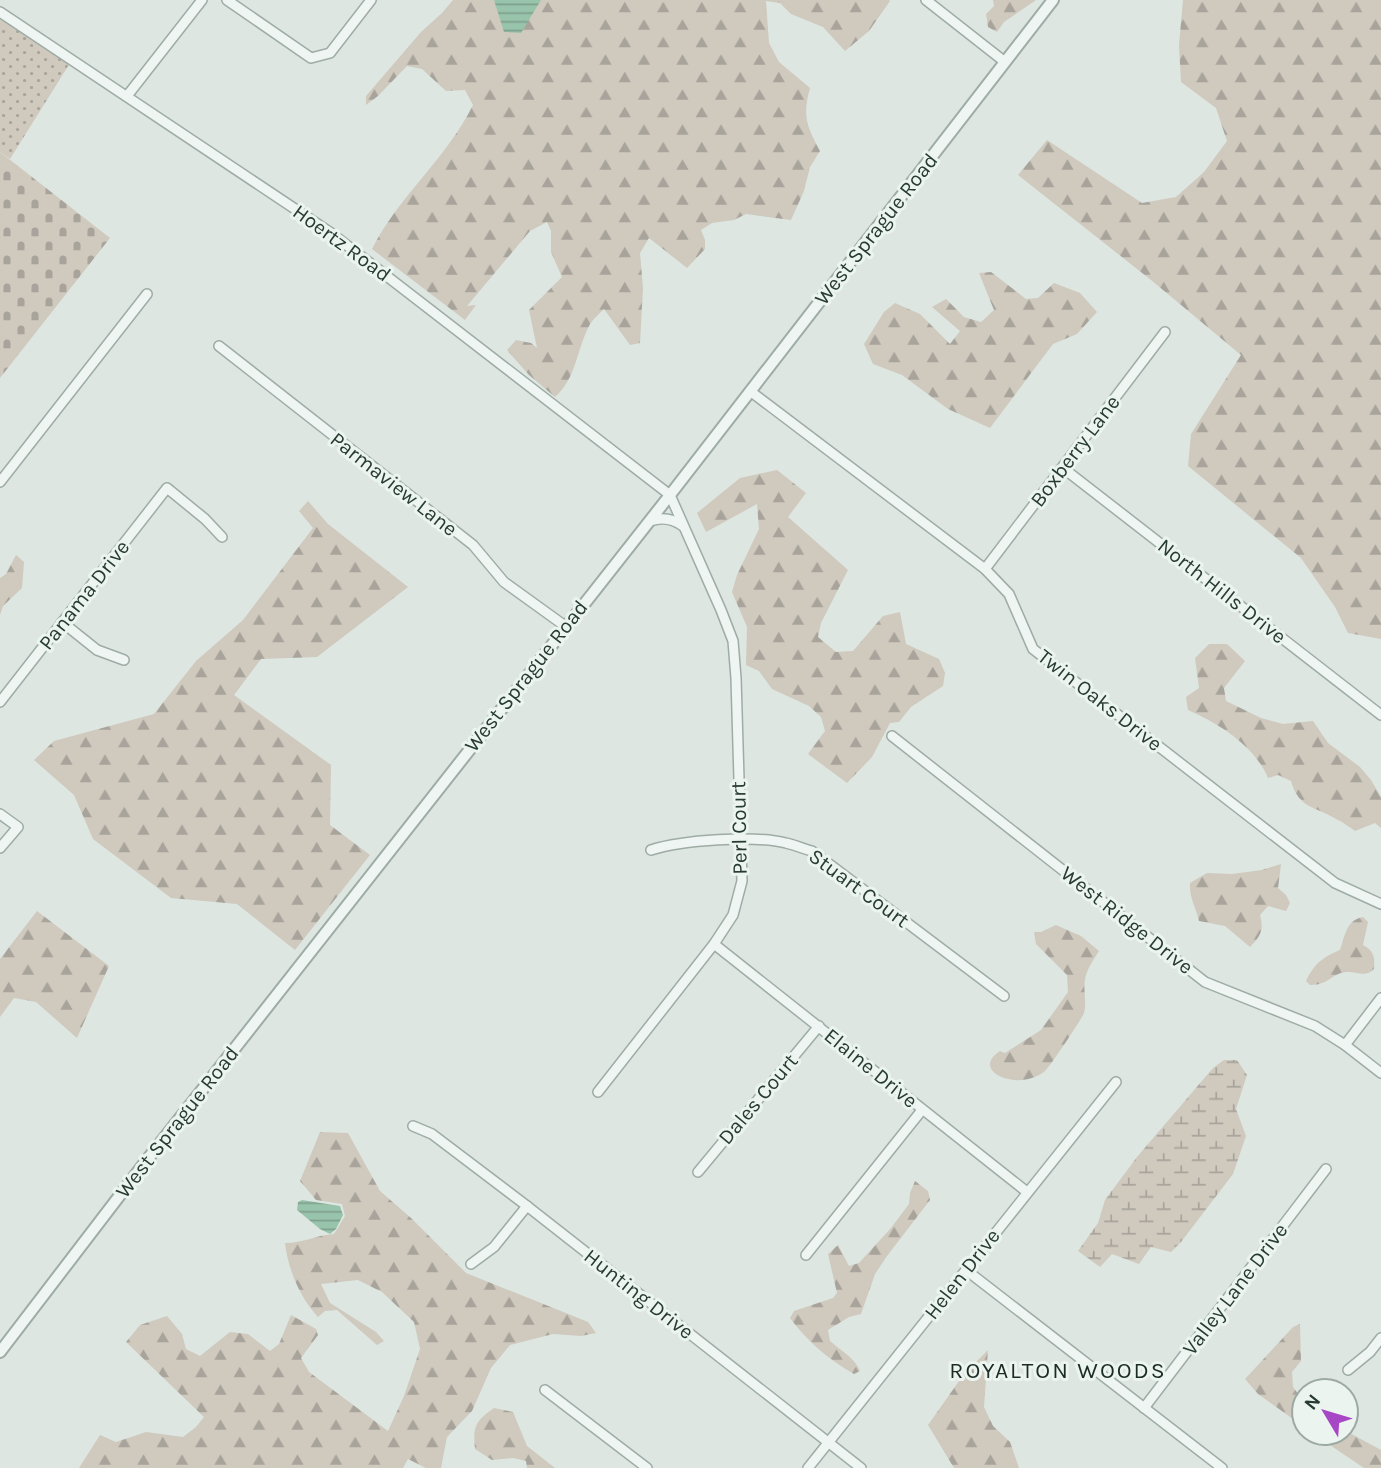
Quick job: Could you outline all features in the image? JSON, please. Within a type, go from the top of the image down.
[{"type":"street","points":[[127,96],[202,0]]},
{"type":"street","points":[[227,0],[312,58],[330,53],[371,0]]},
{"type":"street","points":[[926,0],[1005,62]]},
{"type":"street","name":"West Sprague Road","points":[[0,1352],[145,1161],[670,495],[1053,0]]},
{"type":"street","name":"Hoertz Road","points":[[0,12],[331,233],[670,495]]},
{"type":"street","points":[[0,482],[147,294]]},
{"type":"street","name":"Boxberry Lane","points":[[985,569],[1165,332]]},
{"type":"street","name":"Parmaview Lane","points":[[219,346],[473,545],[505,582],[565,626]]},
{"type":"street","name":"Twin Oaks Drive","points":[[750,391],[985,569],[1009,594],[1033,649],[1335,883],[1381,904]]},
{"type":"street","name":"North Hills Drive","points":[[1063,468],[1381,715]]},
{"type":"street","name":"Panama Drive","points":[[0,702],[167,488],[205,519],[222,537]]},
{"type":"street","name":"Perl Court","points":[[598,1092],[714,944],[733,915],[742,881],[733,640],[670,495]]},
{"type":"street","points":[[648,522],[659,518],[668,519],[684,527]]},
{"type":"street","points":[[62,622],[97,650],[124,660]]},
{"type":"street","name":"West Ridge Drive","points":[[892,736],[1206,982],[1315,1026],[1381,1073]]},
{"type":"street","points":[[0,814],[18,827],[0,848]]},
{"type":"street","name":"Stuart Court","points":[[651,850],[667,845],[740,840],[785,842],[812,851],[1004,996]]},
{"type":"street","name":"Elaine Drive","points":[[714,944],[1027,1192]]},
{"type":"street","points":[[1345,1045],[1381,999]]},
{"type":"street","name":"Dales Court","points":[[698,1172],[819,1026]]},
{"type":"street","name":"Helen Drive","points":[[808,1468],[1116,1082]]},
{"type":"street","points":[[806,1255],[922,1110]]},
{"type":"street","name":"Hunting Drive","points":[[413,1126],[432,1134],[527,1206],[861,1468]]},
{"type":"street","name":"Valley Lane Drive","points":[[1144,1408],[1326,1169]]},
{"type":"street","points":[[471,1264],[494,1247],[527,1206]]},
{"type":"street","points":[[966,1270],[1222,1468]]},
{"type":"street","points":[[1348,1370],[1370,1352],[1381,1338]]},
{"type":"street","points":[[545,1390],[648,1468]]},
{"type":"green space","points":[[453,0],[890,1],[869,31],[845,51],[823,27],[791,14],[780,3],[766,1],[769,43],[779,62],[810,88],[806,107],[807,121],[820,151],[810,167],[804,191],[791,220],[746,214],[734,220],[712,223],[701,230],[705,249],[687,268],[649,238],[640,253],[643,288],[640,343],[630,345],[604,309],[589,326],[572,373],[555,397],[529,375],[507,350],[516,340],[531,343],[537,348],[529,310],[562,277],[551,252],[551,231],[547,222],[530,231],[467,306],[476,305],[465,320],[372,249],[395,212],[450,143],[473,105],[465,90],[446,91],[422,69],[407,66],[366,105],[366,96],[421,32]]},
{"type":"green space","points":[[993,0],[1036,0],[1004,22],[997,32],[988,27],[986,14],[994,6]]},
{"type":"green space","points":[[1183,0],[1381,0],[1381,639],[1348,633],[1335,607],[1301,558],[1188,466],[1191,434],[1241,355],[1018,175],[1047,140],[1142,203],[1176,197],[1204,172],[1227,141],[1216,108],[1181,82],[1179,45]]},
{"type":"green space","points":[[0,17],[70,63],[10,159],[0,152]]},
{"type":"green space","points":[[0,152],[110,238],[0,378]]},
{"type":"green space","points":[[991,272],[1026,299],[1038,298],[1054,283],[1080,293],[1097,312],[1077,334],[1053,344],[990,428],[948,409],[902,375],[873,364],[864,344],[884,312],[895,303],[920,314],[950,344],[960,331],[932,307],[946,299],[964,317],[981,322],[994,310],[979,273]]},
{"type":"green space","points":[[777,470],[806,493],[788,517],[848,570],[821,623],[818,637],[836,652],[853,651],[883,616],[900,612],[906,644],[939,659],[945,673],[943,686],[911,707],[899,722],[890,723],[872,757],[847,783],[808,754],[825,731],[821,717],[809,706],[772,689],[759,671],[746,665],[747,627],[732,592],[737,575],[759,529],[757,504],[706,532],[697,513],[740,478]]},
{"type":"green space","points":[[308,501],[328,524],[408,587],[317,657],[261,659],[234,695],[331,765],[330,825],[370,855],[295,950],[237,904],[171,898],[93,839],[74,795],[34,760],[54,741],[154,714],[196,661],[243,620],[313,528],[299,511]]},
{"type":"green space","points":[[16,555],[24,562],[22,588],[3,606],[0,615],[0,578],[6,574]]},
{"type":"green space","points":[[1209,644],[1227,644],[1245,661],[1224,688],[1226,701],[1261,718],[1283,724],[1313,721],[1328,743],[1360,767],[1371,780],[1381,797],[1381,828],[1375,823],[1355,831],[1309,806],[1298,797],[1291,781],[1278,775],[1268,778],[1262,766],[1245,746],[1211,722],[1188,710],[1186,697],[1199,688],[1195,658]]},
{"type":"green space","points":[[1281,864],[1278,888],[1290,903],[1286,911],[1268,906],[1260,915],[1261,932],[1250,947],[1225,926],[1199,921],[1190,883],[1207,873],[1232,874]]},
{"type":"green space","points":[[37,911],[109,966],[77,1038],[36,1002],[14,998],[0,1017],[0,959]]},
{"type":"green space","points":[[1363,917],[1368,922],[1363,945],[1373,955],[1374,969],[1364,974],[1337,974],[1322,983],[1310,985],[1306,981],[1312,970],[1324,958],[1340,950],[1350,925]]},
{"type":"green space","points":[[1056,925],[1081,936],[1099,951],[1086,976],[1084,1013],[1045,1071],[1022,1080],[1001,1077],[993,1072],[990,1066],[992,1059],[1000,1051],[1005,1053],[1041,1030],[1068,992],[1067,975],[1036,944],[1034,932],[1041,932]]},
{"type":"green space","points":[[1224,1060],[1237,1060],[1247,1075],[1236,1109],[1246,1136],[1233,1174],[1171,1252],[1151,1247],[1139,1264],[1112,1254],[1100,1267],[1078,1251],[1098,1223],[1105,1200],[1137,1157],[1213,1068]]},
{"type":"green space","points":[[320,1132],[348,1133],[380,1191],[466,1273],[588,1322],[596,1333],[581,1336],[553,1334],[510,1345],[491,1368],[472,1411],[447,1437],[441,1468],[426,1468],[408,1459],[403,1468],[79,1468],[100,1435],[116,1442],[146,1432],[183,1437],[204,1417],[126,1342],[140,1325],[167,1316],[182,1334],[186,1349],[200,1356],[230,1332],[248,1334],[270,1351],[279,1344],[291,1315],[316,1329],[318,1335],[301,1358],[309,1372],[388,1431],[404,1396],[420,1349],[414,1322],[382,1292],[358,1280],[321,1284],[330,1303],[376,1332],[384,1341],[377,1345],[337,1310],[325,1311],[318,1317],[300,1292],[287,1253],[285,1243],[334,1234],[345,1216],[342,1204],[316,1200],[300,1181]]},
{"type":"green space","points":[[915,1181],[928,1191],[930,1200],[875,1274],[861,1314],[849,1317],[828,1330],[830,1341],[851,1358],[860,1371],[854,1374],[819,1349],[790,1318],[794,1311],[833,1298],[837,1293],[828,1254],[838,1245],[849,1266],[859,1263],[909,1204]]},
{"type":"green space","points":[[1300,1324],[1301,1361],[1290,1377],[1290,1417],[1258,1394],[1245,1379],[1293,1327]]},
{"type":"green space","points":[[988,1350],[984,1407],[993,1426],[1010,1442],[1019,1468],[954,1468],[928,1425],[964,1374]]},
{"type":"green space","points":[[494,1408],[513,1412],[527,1446],[555,1468],[527,1468],[526,1461],[513,1458],[492,1460],[475,1449],[474,1435],[477,1425]]},
{"type":"green space","points":[[1360,1439],[1381,1450],[1381,1468],[1364,1468],[1333,1447],[1360,1447]]},
{"type":"shaded area","points":[[494,0],[541,0],[521,33],[504,32]]},
{"type":"shaded area","points":[[302,1200],[340,1206],[343,1215],[336,1229],[330,1234],[297,1210],[298,1202]]},
{"type":"district","name":"ROYALTON WOODS","points":[[1058,1370]]}]
